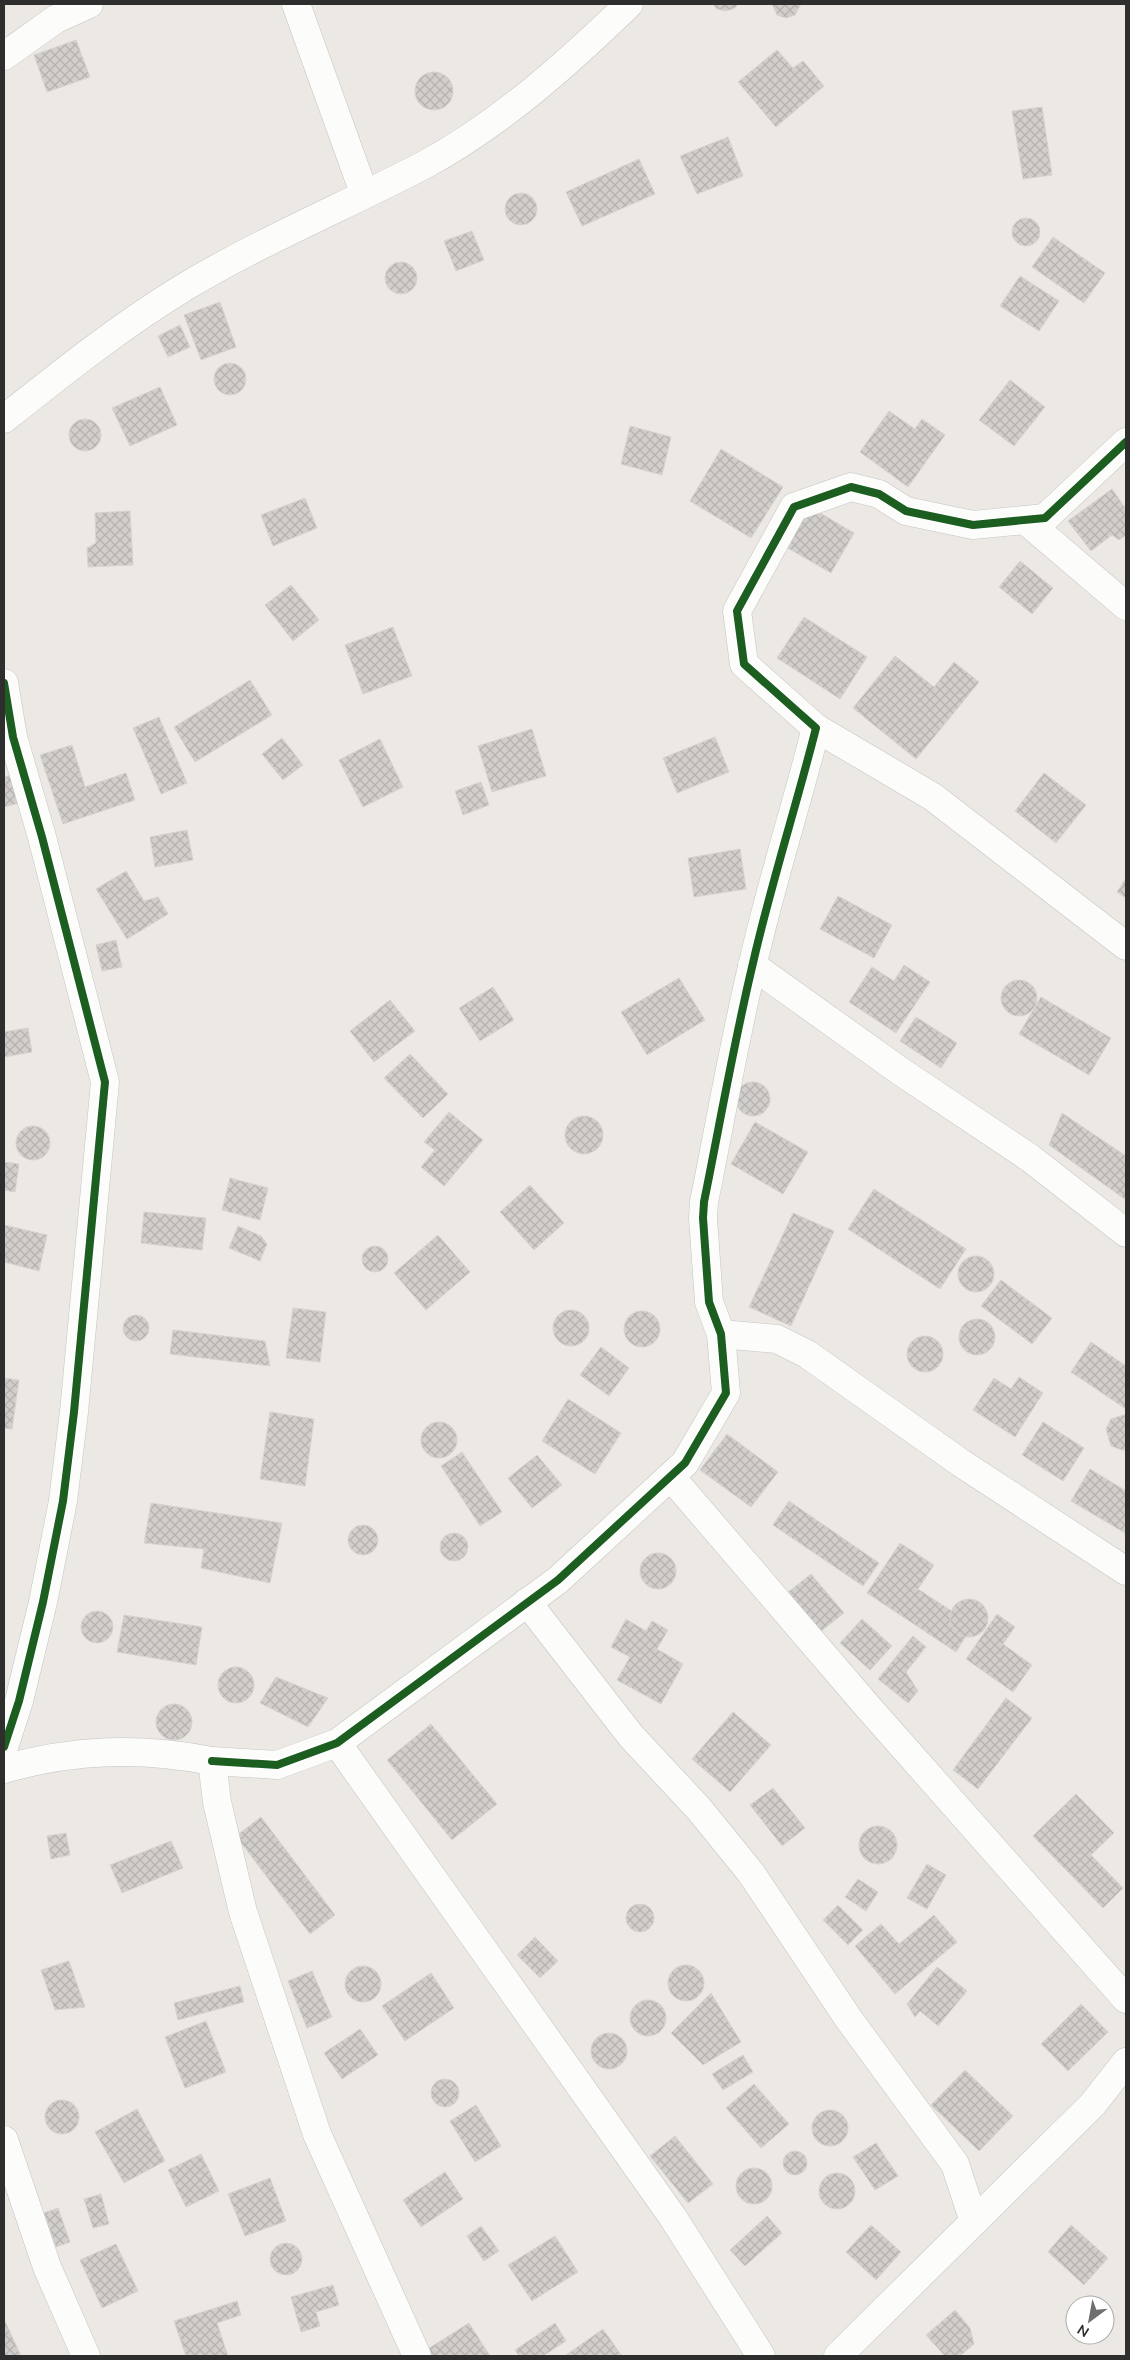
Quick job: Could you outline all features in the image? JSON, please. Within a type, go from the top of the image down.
[{"type":"street","points":[[4,56],[56,19],[89,4]]},
{"type":"street","points":[[296,4],[364,193]]},
{"type":"street","points":[[4,419],[124,328],[186,286],[276,236],[425,164],[482,128],[530,93],[582,50],[628,4]]},
{"type":"street","points":[[1126,442],[1045,518],[973,525],[906,511],[880,494],[851,487],[794,507],[737,611],[744,664],[816,728],[933,797],[1126,946]]},
{"type":"street","points":[[1025,520],[1126,606]]},
{"type":"street","points":[[4,683],[13,737],[42,837],[105,1082],[75,1403],[63,1501],[37,1629],[19,1701],[4,1746]]},
{"type":"street","points":[[4,1769],[59,1756],[120,1750],[171,1753],[212,1761],[277,1765],[337,1743],[558,1580],[685,1463],[726,1393],[721,1334],[709,1302],[703,1218],[704,1202],[752,965],[780,854],[799,794],[816,728]]},
{"type":"street","points":[[752,965],[900,1071],[1030,1158],[1126,1233]]},
{"type":"street","points":[[721,1334],[777,1339],[807,1354],[961,1463],[1126,1570]]},
{"type":"street","points":[[671,1477],[868,1707],[1126,1999]]},
{"type":"street","points":[[527,1602],[631,1736],[699,1809],[751,1873],[848,2018],[956,2164],[974,2222]]},
{"type":"street","points":[[337,1743],[672,2216],[761,2356]]},
{"type":"street","points":[[212,1761],[217,1802],[243,1912],[317,2134],[417,2356]]},
{"type":"street","points":[[838,2356],[1093,2104],[1126,2062]]},
{"type":"street","points":[[4,2140],[47,2267],[86,2356]]},
{"type":"building","points":[[713,4],[738,4],[735,8],[726,11],[717,9]]},
{"type":"building","points":[[772,4],[801,4],[795,15],[786,18],[777,15]]},
{"type":"building","points":[[76,40],[90,77],[47,92],[34,55]]},
{"type":"building","points":[[777,50],[793,68],[803,61],[824,86],[776,127],[738,82]]},
{"type":"building","points":[[434,72],[447,78],[453,91],[447,104],[434,110],[421,104],[415,91],[421,78]]},
{"type":"building","points":[[1042,107],[1052,175],[1023,179],[1012,111]]},
{"type":"building","points":[[728,137],[743,176],[697,194],[680,156]]},
{"type":"building","points":[[639,159],[655,194],[582,226],[566,192]]},
{"type":"building","points":[[521,193],[527,194],[532,198],[536,203],[536,215],[532,220],[527,224],[521,225],[515,224],[510,220],[506,215],[505,209],[506,203],[510,198],[515,194]]},
{"type":"building","points":[[1026,218],[1036,222],[1040,232],[1036,242],[1026,246],[1016,242],[1012,232],[1016,222]]},
{"type":"building","points":[[472,231],[484,260],[456,271],[444,241]]},
{"type":"building","points":[[1053,237],[1105,273],[1084,303],[1032,267]]},
{"type":"building","points":[[401,262],[407,263],[412,267],[416,272],[416,284],[412,289],[407,293],[401,294],[395,293],[390,289],[386,284],[385,278],[386,272],[390,267],[395,263]]},
{"type":"building","points":[[1020,276],[1059,301],[1039,331],[1000,306]]},
{"type":"building","points":[[220,302],[236,347],[201,360],[184,315]]},
{"type":"building","points":[[180,325],[190,347],[168,357],[158,336]]},
{"type":"building","points":[[230,363],[236,364],[241,368],[245,373],[245,385],[241,390],[236,394],[230,395],[224,394],[219,390],[215,385],[214,379],[215,373],[219,368],[224,364]]},
{"type":"building","points":[[1010,380],[1045,407],[1014,446],[979,420]]},
{"type":"building","points":[[160,387],[177,425],[130,446],[112,408]]},
{"type":"building","points":[[889,411],[915,429],[922,419],[945,435],[908,487],[860,452]]},
{"type":"building","points":[[85,419],[97,423],[101,435],[97,447],[85,451],[73,447],[69,435],[73,423]]},
{"type":"building","points":[[630,426],[671,437],[662,475],[621,464]]},
{"type":"building","points":[[721,449],[783,487],[751,538],[690,501]]},
{"type":"building","points":[[1112,489],[1126,509],[1126,535],[1119,540],[1112,535],[1091,551],[1068,521]]},
{"type":"building","points":[[305,498],[317,528],[273,546],[261,515]]},
{"type":"building","points":[[810,507],[854,533],[831,573],[786,547]]},
{"type":"building","points":[[130,511],[133,565],[88,567],[87,548],[96,543],[95,513]]},
{"type":"building","points":[[1020,561],[1053,588],[1032,614],[999,587]]},
{"type":"building","points":[[291,585],[319,620],[293,641],[265,605]]},
{"type":"building","points":[[804,617],[867,657],[840,699],[777,658]]},
{"type":"building","points":[[393,627],[412,676],[363,694],[345,645]]},
{"type":"building","points":[[895,656],[934,687],[954,662],[979,682],[916,759],[853,708]]},
{"type":"building","points":[[250,680],[272,715],[195,762],[174,727]]},
{"type":"building","points":[[159,717],[187,783],[161,794],[133,728]]},
{"type":"building","points":[[532,729],[546,776],[492,792],[478,746]]},
{"type":"building","points":[[715,737],[729,772],[677,793],[663,758]]},
{"type":"building","points":[[282,738],[303,765],[283,780],[262,754]]},
{"type":"building","points":[[380,739],[403,787],[363,807],[339,760]]},
{"type":"building","points":[[72,745],[85,787],[126,773],[135,800],[63,824],[40,755]]},
{"type":"building","points":[[1044,773],[1086,805],[1056,843],[1015,811]]},
{"type":"building","points":[[16,774],[23,802],[4,807],[4,777]]},
{"type":"building","points":[[481,782],[489,805],[463,815],[455,791]]},
{"type":"building","points":[[187,830],[193,860],[155,867],[150,837]]},
{"type":"building","points":[[740,849],[746,889],[694,897],[688,858]]},
{"type":"building","points":[[126,871],[144,901],[158,897],[168,914],[127,939],[96,889]]},
{"type":"building","points":[[1126,878],[1126,898],[1117,892]]},
{"type":"building","points":[[838,896],[892,925],[874,958],[820,929]]},
{"type":"building","points":[[116,940],[122,967],[102,971],[96,945]]},
{"type":"building","points":[[904,965],[930,982],[896,1033],[849,1002],[872,967],[894,981]]},
{"type":"building","points":[[679,978],[705,1020],[647,1055],[621,1012]]},
{"type":"building","points":[[1019,980],[1031,986],[1037,998],[1031,1010],[1019,1016],[1007,1010],[1001,998],[1007,986]]},
{"type":"building","points":[[493,987],[514,1020],[480,1041],[459,1008]]},
{"type":"building","points":[[1041,997],[1111,1038],[1089,1075],[1019,1034]]},
{"type":"building","points":[[390,1000],[415,1031],[374,1062],[350,1031]]},
{"type":"building","points":[[916,1017],[957,1043],[941,1068],[900,1041]]},
{"type":"building","points":[[28,1028],[32,1052],[4,1057],[4,1032]]},
{"type":"building","points":[[410,1054],[448,1094],[423,1118],[384,1078]]},
{"type":"building","points":[[753,1082],[760,1083],[765,1087],[769,1092],[769,1106],[765,1111],[760,1115],[753,1116],[746,1115],[741,1111],[737,1106],[736,1099],[737,1092],[741,1087],[746,1083]]},
{"type":"building","points":[[449,1112],[483,1140],[444,1186],[421,1167],[435,1150],[424,1142]]},
{"type":"building","points":[[1062,1113],[1126,1156],[1126,1200],[1049,1145]]},
{"type":"building","points":[[584,1116],[597,1122],[603,1135],[597,1148],[584,1154],[571,1148],[565,1135],[571,1122]]},
{"type":"building","points":[[755,1122],[808,1152],[783,1194],[731,1164]]},
{"type":"building","points":[[33,1126],[45,1131],[50,1143],[45,1155],[33,1160],[21,1155],[16,1143],[21,1131]]},
{"type":"building","points":[[4,1162],[19,1164],[15,1192],[4,1190]]},
{"type":"building","points":[[230,1178],[268,1188],[260,1220],[222,1210]]},
{"type":"building","points":[[530,1185],[564,1223],[534,1250],[500,1212]]},
{"type":"building","points":[[874,1189],[966,1249],[940,1289],[848,1229]]},
{"type":"building","points":[[144,1212],[206,1218],[202,1250],[141,1243]]},
{"type":"building","points":[[793,1213],[834,1231],[791,1326],[749,1307]]},
{"type":"building","points":[[4,1225],[47,1235],[39,1271],[4,1262]]},
{"type":"building","points":[[238,1226],[261,1236],[267,1244],[260,1261],[229,1248]]},
{"type":"building","points":[[438,1235],[470,1272],[426,1310],[394,1273]]},
{"type":"building","points":[[375,1246],[384,1250],[388,1259],[384,1268],[375,1272],[366,1268],[362,1259],[366,1250]]},
{"type":"building","points":[[976,1256],[988,1262],[994,1274],[988,1286],[976,1292],[964,1286],[958,1274],[964,1262]]},
{"type":"building","points":[[1001,1280],[1052,1318],[1032,1344],[981,1306]]},
{"type":"building","points":[[293,1308],[326,1312],[320,1362],[286,1358]]},
{"type":"building","points":[[571,1310],[583,1316],[589,1328],[583,1340],[571,1346],[559,1340],[553,1328],[559,1316]]},
{"type":"building","points":[[642,1311],[654,1317],[660,1329],[654,1341],[642,1347],[630,1341],[624,1329],[630,1317]]},
{"type":"building","points":[[136,1315],[145,1319],[149,1328],[145,1337],[136,1341],[127,1337],[123,1328],[127,1319]]},
{"type":"building","points":[[977,1319],[989,1325],[995,1337],[989,1349],[977,1355],[965,1349],[959,1337],[965,1325]]},
{"type":"building","points":[[173,1330],[265,1341],[270,1366],[170,1354]]},
{"type":"building","points":[[925,1336],[937,1342],[943,1354],[937,1366],[925,1372],[913,1366],[907,1354],[913,1342]]},
{"type":"building","points":[[1091,1342],[1126,1366],[1126,1409],[1071,1372]]},
{"type":"building","points":[[601,1347],[629,1368],[609,1396],[580,1375]]},
{"type":"building","points":[[1019,1377],[1043,1393],[1015,1437],[973,1410],[994,1378],[1011,1389]]},
{"type":"building","points":[[4,1378],[19,1380],[12,1429],[4,1428]]},
{"type":"building","points":[[568,1399],[621,1433],[595,1474],[542,1441]]},
{"type":"building","points":[[270,1412],[314,1419],[305,1486],[260,1479]]},
{"type":"building","points":[[1126,1415],[1126,1450],[1111,1446],[1106,1429],[1111,1419]]},
{"type":"building","points":[[439,1422],[451,1428],[457,1440],[451,1452],[439,1458],[427,1452],[421,1440],[427,1428]]},
{"type":"building","points":[[1043,1422],[1084,1448],[1063,1481],[1022,1455]]},
{"type":"building","points":[[727,1434],[778,1472],[751,1507],[700,1470]]},
{"type":"building","points":[[462,1452],[502,1512],[480,1526],[441,1466]]},
{"type":"building","points":[[537,1455],[562,1485],[532,1508],[508,1478]]},
{"type":"building","points":[[1090,1469],[1126,1491],[1125,1533],[1071,1501]]},
{"type":"building","points":[[789,1501],[879,1563],[863,1586],[773,1525]]},
{"type":"building","points":[[151,1503],[282,1523],[270,1583],[201,1568],[204,1549],[144,1543]]},
{"type":"building","points":[[363,1525],[374,1529],[378,1540],[374,1551],[363,1555],[352,1551],[348,1540],[352,1529]]},
{"type":"building","points":[[454,1533],[464,1537],[468,1547],[464,1557],[454,1561],[444,1557],[440,1547],[444,1537]]},
{"type":"building","points":[[900,1543],[934,1565],[918,1589],[973,1625],[956,1652],[867,1593]]},
{"type":"building","points":[[658,1553],[670,1559],[676,1571],[670,1583],[658,1589],[646,1583],[640,1571],[646,1559]]},
{"type":"building","points":[[811,1574],[844,1613],[820,1632],[787,1593]]},
{"type":"building","points":[[969,1599],[982,1605],[988,1618],[982,1631],[969,1637],[956,1631],[950,1618],[956,1605]]},
{"type":"building","points":[[97,1611],[108,1616],[113,1627],[108,1638],[97,1643],[86,1638],[81,1627],[86,1616]]},
{"type":"building","points":[[997,1614],[1015,1627],[1003,1644],[1032,1665],[1013,1692],[966,1659]]},
{"type":"building","points":[[124,1615],[202,1627],[196,1665],[117,1652]]},
{"type":"building","points":[[626,1619],[646,1631],[652,1621],[668,1630],[657,1649],[683,1664],[661,1704],[617,1680],[630,1657],[611,1647]]},
{"type":"building","points":[[862,1619],[892,1646],[870,1670],[840,1643]]},
{"type":"building","points":[[913,1636],[926,1647],[906,1672],[918,1691],[908,1703],[878,1679]]},
{"type":"building","points":[[236,1667],[248,1673],[254,1685],[248,1697],[236,1703],[224,1697],[218,1685],[224,1673]]},
{"type":"building","points":[[276,1677],[328,1698],[308,1727],[260,1703]]},
{"type":"building","points":[[1006,1698],[1032,1718],[978,1789],[953,1770]]},
{"type":"building","points":[[174,1704],[186,1710],[192,1722],[186,1734],[174,1740],[162,1734],[156,1722],[162,1710]]},
{"type":"building","points":[[733,1712],[771,1745],[730,1792],[692,1759]]},
{"type":"building","points":[[431,1724],[497,1804],[452,1840],[387,1760]]},
{"type":"building","points":[[773,1788],[805,1828],[782,1846],[750,1805]]},
{"type":"building","points":[[1076,1794],[1114,1833],[1091,1855],[1123,1888],[1103,1908],[1033,1836]]},
{"type":"building","points":[[261,1817],[335,1915],[310,1934],[236,1836]]},
{"type":"building","points":[[878,1826],[891,1832],[897,1845],[891,1858],[878,1864],[865,1858],[859,1845],[865,1832]]},
{"type":"building","points":[[66,1833],[70,1855],[51,1859],[47,1836]]},
{"type":"building","points":[[171,1841],[183,1868],[122,1893],[110,1865]]},
{"type":"building","points":[[927,1864],[946,1875],[927,1909],[907,1898]]},
{"type":"building","points":[[858,1879],[878,1892],[866,1911],[845,1897]]},
{"type":"building","points":[[640,1904],[650,1908],[654,1918],[650,1928],[640,1932],[630,1928],[626,1918],[630,1908]]},
{"type":"building","points":[[838,1905],[863,1930],[848,1945],[823,1920]]},
{"type":"building","points":[[934,1915],[957,1942],[895,1994],[855,1946],[881,1924],[899,1944]]},
{"type":"building","points":[[535,1937],[558,1961],[540,1978],[517,1955]]},
{"type":"building","points":[[69,1961],[85,2007],[55,2010],[41,1970]]},
{"type":"building","points":[[686,1965],[698,1971],[704,1983],[698,1995],[686,2001],[674,1995],[668,1983],[674,1971]]},
{"type":"building","points":[[363,1966],[375,1972],[381,1984],[375,1996],[363,2002],[351,1996],[345,1984],[351,1972]]},
{"type":"building","points":[[937,1967],[967,1991],[938,2026],[920,2011],[915,2017],[907,2004]]},
{"type":"building","points":[[312,1971],[332,2017],[307,2028],[288,1981]]},
{"type":"building","points":[[431,1973],[454,2008],[405,2041],[382,2006]]},
{"type":"building","points":[[240,1986],[244,2002],[178,2020],[174,2003]]},
{"type":"building","points":[[711,1993],[741,2042],[703,2065],[671,2033]]},
{"type":"building","points":[[648,2000],[660,2006],[666,2018],[660,2030],[648,2036],[636,2030],[630,2018],[636,2006]]},
{"type":"building","points":[[1081,2004],[1108,2032],[1068,2071],[1041,2044]]},
{"type":"building","points":[[206,2021],[226,2072],[185,2088],[165,2037]]},
{"type":"building","points":[[360,2029],[378,2055],[342,2079],[324,2053]]},
{"type":"building","points":[[609,2033],[621,2039],[627,2051],[621,2063],[609,2069],[597,2063],[591,2051],[597,2039]]},
{"type":"building","points":[[743,2055],[753,2072],[723,2090],[712,2074]]},
{"type":"building","points":[[965,2070],[1013,2116],[979,2151],[931,2105]]},
{"type":"building","points":[[445,2079],[455,2083],[459,2093],[455,2103],[445,2107],[435,2103],[431,2093],[435,2083]]},
{"type":"building","points":[[754,2084],[789,2124],[761,2148],[726,2108]]},
{"type":"building","points":[[62,2100],[69,2101],[74,2105],[78,2110],[78,2124],[74,2129],[69,2133],[62,2134],[55,2133],[50,2129],[46,2124],[45,2117],[46,2110],[50,2105],[55,2101]]},
{"type":"building","points":[[476,2105],[501,2146],[475,2162],[450,2121]]},
{"type":"building","points":[[137,2109],[165,2161],[124,2183],[95,2132]]},
{"type":"building","points":[[830,2110],[842,2116],[848,2128],[842,2140],[830,2146],[818,2140],[812,2128],[818,2116]]},
{"type":"building","points":[[675,2136],[713,2184],[688,2203],[650,2156]]},
{"type":"building","points":[[876,2143],[898,2176],[875,2190],[853,2157]]},
{"type":"building","points":[[795,2151],[803,2155],[807,2163],[803,2171],[795,2175],[787,2171],[783,2163],[787,2155]]},
{"type":"building","points":[[201,2154],[219,2191],[186,2207],[168,2170]]},
{"type":"building","points":[[754,2168],[766,2174],[772,2186],[766,2198],[754,2204],[742,2198],[736,2186],[742,2174]]},
{"type":"building","points":[[445,2172],[463,2199],[421,2227],[403,2200]]},
{"type":"building","points":[[837,2173],[849,2179],[855,2191],[849,2203],[837,2209],[825,2203],[819,2191],[825,2179]]},
{"type":"building","points":[[270,2178],[286,2221],[245,2236],[228,2194]]},
{"type":"building","points":[[101,2194],[109,2224],[93,2228],[84,2199]]},
{"type":"building","points":[[58,2208],[70,2242],[56,2247],[44,2213]]},
{"type":"building","points":[[767,2216],[782,2233],[745,2266],[730,2250]]},
{"type":"building","points":[[871,2225],[901,2252],[876,2280],[846,2252]]},
{"type":"building","points":[[1071,2225],[1108,2258],[1084,2285],[1048,2252]]},
{"type":"building","points":[[481,2226],[499,2251],[484,2261],[467,2236]]},
{"type":"building","points":[[555,2236],[578,2272],[532,2301],[508,2265]]},
{"type":"building","points":[[286,2243],[292,2244],[297,2248],[301,2253],[301,2265],[297,2270],[292,2274],[286,2275],[280,2274],[275,2270],[271,2265],[270,2259],[271,2253],[275,2248],[280,2244]]},
{"type":"building","points":[[116,2244],[138,2291],[102,2308],[80,2260]]},
{"type":"building","points":[[333,2285],[339,2305],[316,2312],[320,2326],[301,2332],[291,2297]]},
{"type":"building","points":[[237,2301],[241,2315],[217,2323],[228,2356],[186,2356],[174,2321]]},
{"type":"building","points":[[955,2310],[970,2328],[974,2344],[960,2356],[945,2356],[926,2335]]},
{"type":"building","points":[[4,2319],[21,2356],[4,2356]]},
{"type":"building","points":[[469,2323],[490,2356],[426,2356],[423,2352]]},
{"type":"building","points":[[555,2323],[566,2341],[543,2356],[519,2356],[515,2350]]},
{"type":"building","points":[[603,2329],[622,2356],[566,2356],[566,2355]]},
{"type":"cycle path","points":[[212,1761],[277,1765],[337,1743],[558,1580],[685,1463],[726,1393],[721,1334],[709,1302],[703,1218],[704,1202],[733,1053],[753,963],[816,728],[744,664],[737,611],[794,507],[851,487],[879,494],[906,511],[973,525],[1045,518],[1126,442]]},
{"type":"cycle path","points":[[4,683],[13,737],[42,837],[105,1082],[74,1412],[63,1501],[43,1602],[19,1701],[4,1747]]}]
